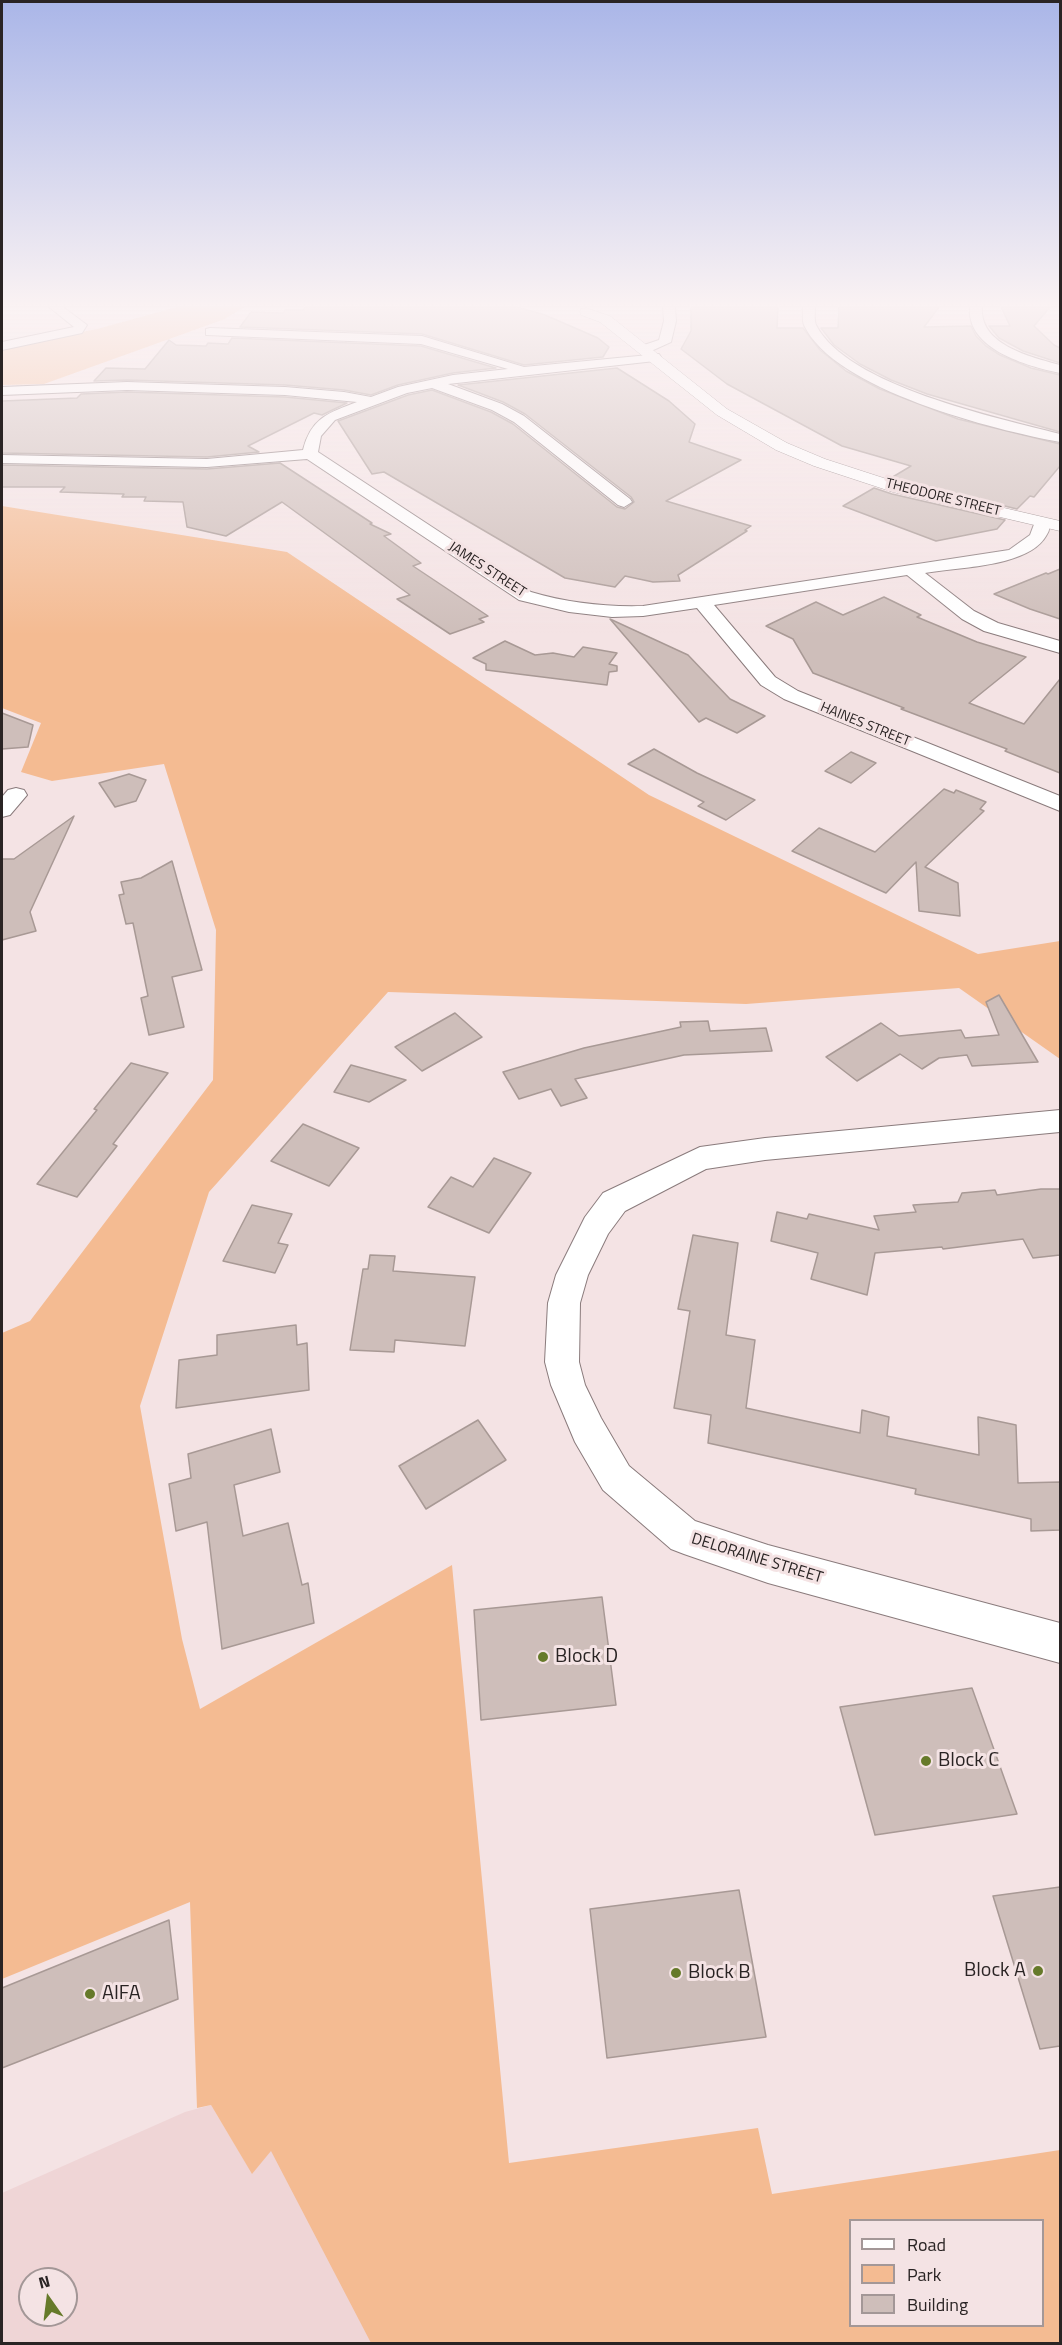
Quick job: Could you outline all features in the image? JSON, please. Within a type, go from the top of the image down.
[{"type":"main road","name":"THEODORE STREET","points":[[729,416],[764,438],[815,460],[904,489],[1060,526]]},
{"type":"street","points":[[2,459],[207,463],[310,454],[314,435],[331,416]]},
{"type":"street","points":[[516,416],[624,501]]},
{"type":"street","points":[[981,416],[1060,438]]},
{"type":"street","name":"JAMES STREET","points":[[310,454],[525,596],[582,611],[643,611],[1013,554],[1029,546],[1041,532],[1042,522]]},
{"type":"street","points":[[911,570],[968,615],[992,627],[1060,647]]},
{"type":"street","name":"HAINES STREET","points":[[702,602],[768,681],[791,695],[1060,804]]},
{"type":"street","name":"DELORAINE STREET","points":[[1060,1121],[765,1149],[700,1158],[614,1202],[596,1226],[572,1275],[564,1303],[562,1362],[568,1385],[588,1430],[616,1478],[684,1536],[768,1564],[1060,1643]]},
{"type":"shaded area","points":[[211,2105],[252,2173],[271,2150],[380,2343],[2,2343],[2,2193],[185,2112]]},
{"type":"green space","points":[[2,506],[287,552],[649,795],[978,954],[1060,941],[1060,1059],[959,988],[746,1004],[388,992],[209,1192],[140,1406],[182,1639],[200,1709],[452,1565],[509,2163],[758,2128],[772,2194],[1060,2150],[1060,2343],[371,2343],[271,2151],[252,2174],[211,2105],[197,2108],[190,1902],[2,1979],[2,1333],[30,1321],[213,1080],[216,930],[164,764],[52,781],[21,772],[41,723],[2,708]]},
{"type":"building","points":[[2,416],[307,416],[248,446],[259,452],[207,457],[2,453]]},
{"type":"building","points":[[350,416],[499,416],[513,424],[617,507],[625,509],[634,502],[631,497],[528,416],[686,416],[695,424],[689,442],[741,460],[666,501],[751,526],[745,530],[747,531],[678,575],[680,581],[653,582],[625,576],[615,587],[565,578],[384,472],[372,474],[338,421]]},
{"type":"building","points":[[787,416],[951,416],[1060,444],[1060,466],[1034,497],[1030,496],[1017,509],[891,478],[911,466],[842,446]]},
{"type":"building","points":[[1006,416],[1060,416],[1060,432]]},
{"type":"building","points":[[280,463],[372,523],[370,524],[391,534],[384,536],[421,563],[413,566],[488,616],[479,619],[484,622],[450,634],[397,599],[410,595],[282,502],[226,536],[187,527],[183,502],[144,501],[146,497],[122,497],[124,494],[60,492],[65,487],[2,487],[2,465],[207,469]]},
{"type":"building","points":[[874,488],[1005,520],[997,529],[936,541],[843,506]]},
{"type":"building","points":[[1060,569],[1060,619],[994,594],[1046,573]]},
{"type":"building","points":[[884,597],[921,615],[917,617],[977,642],[1026,657],[969,703],[1024,724],[1060,679],[1060,773],[1005,751],[1007,749],[813,673],[793,639],[766,626],[816,602],[843,615]]},
{"type":"building","points":[[610,619],[688,655],[730,699],[765,716],[737,733],[706,718],[699,722]]},
{"type":"building","points":[[505,641],[535,655],[553,653],[574,657],[583,647],[617,653],[609,664],[617,666],[617,671],[609,672],[607,685],[486,670],[486,664],[473,658]]},
{"type":"building","points":[[2,713],[33,725],[28,747],[2,749]]},
{"type":"building","points":[[654,749],[697,773],[755,800],[726,820],[698,806],[704,802],[628,764]]},
{"type":"building","points":[[851,752],[876,763],[851,783],[825,771]]},
{"type":"building","points":[[129,774],[146,780],[136,801],[115,807],[99,783]]},
{"type":"building","points":[[944,789],[954,793],[956,790],[986,802],[980,809],[984,811],[925,867],[958,883],[960,916],[919,911],[916,862],[886,893],[792,851],[819,828],[875,852]]},
{"type":"building","points":[[74,816],[30,912],[36,931],[2,940],[2,859],[14,859]]},
{"type":"building","points":[[172,861],[202,970],[172,977],[184,1027],[149,1035],[141,998],[148,996],[133,923],[126,924],[119,895],[124,894],[121,882],[141,878]]},
{"type":"building","points":[[999,995],[1038,1062],[972,1066],[967,1055],[939,1058],[922,1069],[900,1054],[857,1081],[826,1057],[881,1023],[899,1036],[961,1030],[965,1038],[999,1035],[986,1002]]},
{"type":"building","points":[[455,1013],[482,1037],[422,1071],[395,1047]]},
{"type":"building","points":[[708,1021],[710,1031],[766,1028],[772,1051],[684,1055],[575,1079],[587,1098],[561,1106],[551,1089],[519,1099],[503,1072],[584,1048],[681,1027],[680,1022]]},
{"type":"building","points":[[131,1063],[168,1073],[113,1144],[117,1146],[77,1197],[37,1184],[97,1110],[94,1109]]},
{"type":"building","points":[[351,1065],[406,1080],[369,1102],[334,1092]]},
{"type":"building","points":[[303,1124],[359,1148],[329,1186],[271,1161]]},
{"type":"building","points":[[494,1158],[531,1173],[489,1233],[428,1207],[451,1177],[473,1187]]},
{"type":"building","points":[[1041,1189],[1060,1189],[1060,1255],[1033,1258],[1023,1239],[943,1249],[942,1247],[875,1253],[867,1295],[811,1279],[818,1253],[771,1241],[777,1212],[807,1219],[809,1214],[879,1230],[874,1216],[916,1212],[913,1205],[958,1202],[962,1193],[995,1190],[997,1195]]},
{"type":"building","points":[[252,1205],[292,1214],[278,1243],[288,1245],[275,1273],[223,1261]]},
{"type":"building","points":[[693,1235],[738,1243],[726,1335],[755,1340],[746,1408],[860,1433],[862,1410],[889,1417],[887,1436],[979,1455],[978,1417],[1016,1425],[1018,1483],[1060,1482],[1060,1530],[1031,1531],[1031,1519],[915,1494],[916,1489],[708,1443],[711,1415],[674,1408],[690,1311],[678,1309]]},
{"type":"building","points":[[370,1255],[395,1256],[393,1271],[475,1277],[465,1346],[395,1340],[394,1352],[350,1350],[363,1269],[368,1269]]},
{"type":"building","points":[[296,1325],[297,1345],[307,1343],[309,1390],[176,1408],[179,1360],[217,1355],[217,1335]]},
{"type":"building","points":[[478,1420],[506,1460],[426,1509],[399,1466]]},
{"type":"building","points":[[271,1429],[280,1472],[234,1485],[243,1536],[288,1523],[302,1585],[308,1583],[314,1623],[222,1649],[207,1522],[176,1531],[169,1484],[191,1478],[188,1454]]},
{"type":"building","name":"Block D","points":[[602,1597],[616,1705],[481,1720],[474,1610]]},
{"type":"building","name":"Block C","points":[[972,1688],[1017,1814],[875,1835],[840,1707]]},
{"type":"building","name":"Block A","points":[[1060,1887],[1060,2046],[1040,2049],[993,1896]]},
{"type":"building","name":"Block B","points":[[739,1890],[766,2037],[607,2058],[590,1909]]},
{"type":"building","name":"AIFA","points":[[169,1920],[178,1999],[2,2068],[2,1988]]},
{"type":"place","name":"Block D","points":[[543,1657]]},
{"type":"place","name":"Block C","points":[[926,1761]]},
{"type":"place","name":"Block A","points":[[1038,1971]]},
{"type":"place","name":"Block B","points":[[676,1973]]},
{"type":"place","name":"AIFA","points":[[90,1994]]}]
